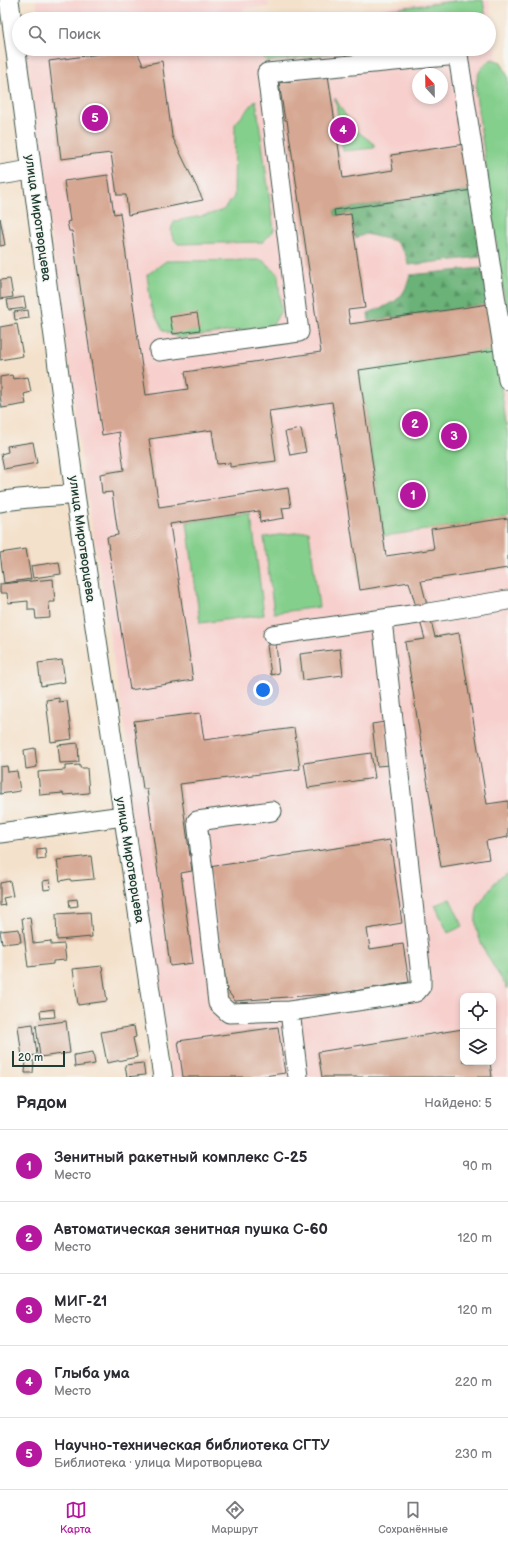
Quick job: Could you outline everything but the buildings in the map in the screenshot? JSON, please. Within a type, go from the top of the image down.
[{"type":"street","name":"улица Миротворцева","points":[[9,0],[12,23]]},
{"type":"street","name":"улица Миротворцева","points":[[16,56],[75,494],[163,1077]]},
{"type":"street","points":[[159,351],[299,332],[267,73],[447,56]]},
{"type":"street","points":[[458,56],[508,380]]},
{"type":"street","points":[[0,175],[31,170]]},
{"type":"street","points":[[0,502],[18,498],[52,497],[75,494]]},
{"type":"street","points":[[273,635],[382,620],[508,600]]},
{"type":"street","points":[[272,811],[197,821],[218,1004],[229,1013],[290,1011],[416,992],[421,986],[421,968],[382,620]]},
{"type":"street","points":[[0,833],[123,816]]},
{"type":"street","points":[[290,1011],[298,1077]]},
{"type":"shaded area","points":[[36,0],[268,0],[269,7],[243,9],[244,12],[38,12]]},
{"type":"shaded area","points":[[437,0],[489,0],[491,12],[344,12]]},
{"type":"shaded area","points":[[496,49],[508,134],[508,1077],[172,1077],[127,784],[133,781],[83,468],[27,56],[496,56]]},
{"type":"green space","points":[[462,0],[483,0],[485,12],[367,12]]},
{"type":"green space","points":[[261,56],[310,56],[268,62]]},
{"type":"green space","points":[[354,56],[377,56],[354,59]]},
{"type":"green space","points":[[492,59],[501,62],[508,77],[508,324],[476,95],[478,74],[483,66]]},
{"type":"green space","points":[[335,98],[357,131],[374,144],[374,148],[343,151]]},
{"type":"green space","points":[[256,100],[274,230],[263,242],[178,244],[171,233],[175,221],[207,215],[223,210],[234,197],[235,124]]},
{"type":"green space","points":[[472,190],[480,257],[409,265],[405,253],[395,241],[366,234],[355,238],[351,214],[335,216],[334,210]]},
{"type":"green space","points":[[262,260],[278,274],[281,311],[272,326],[179,338],[163,330],[151,306],[147,275],[166,261]]},
{"type":"green space","points":[[482,268],[489,304],[369,321],[368,313],[390,304],[400,297],[410,275]]},
{"type":"green space","points":[[496,350],[508,438],[508,518],[384,536],[359,370]]},
{"type":"green space","points":[[251,514],[264,615],[200,623],[187,522]]},
{"type":"green space","points":[[309,531],[319,607],[274,613],[264,537]]},
{"type":"green space","points":[[508,872],[508,989],[480,941],[476,920],[479,904],[487,892],[504,874]]},
{"type":"green space","points":[[450,899],[463,926],[448,933],[435,905]]},
{"type":"place","name":"Научно-техническая библиотека СГТУ","points":[[95,118]]},
{"type":"place","name":"Глыба ума","points":[[343,130]]},
{"type":"place","name":"Автоматическая зенитная пушка С-60","points":[[415,424]]},
{"type":"place","name":"МИГ-21","points":[[454,436]]},
{"type":"place","name":"Зенитный ракетный комплекс С-25","points":[[413,495]]}]
